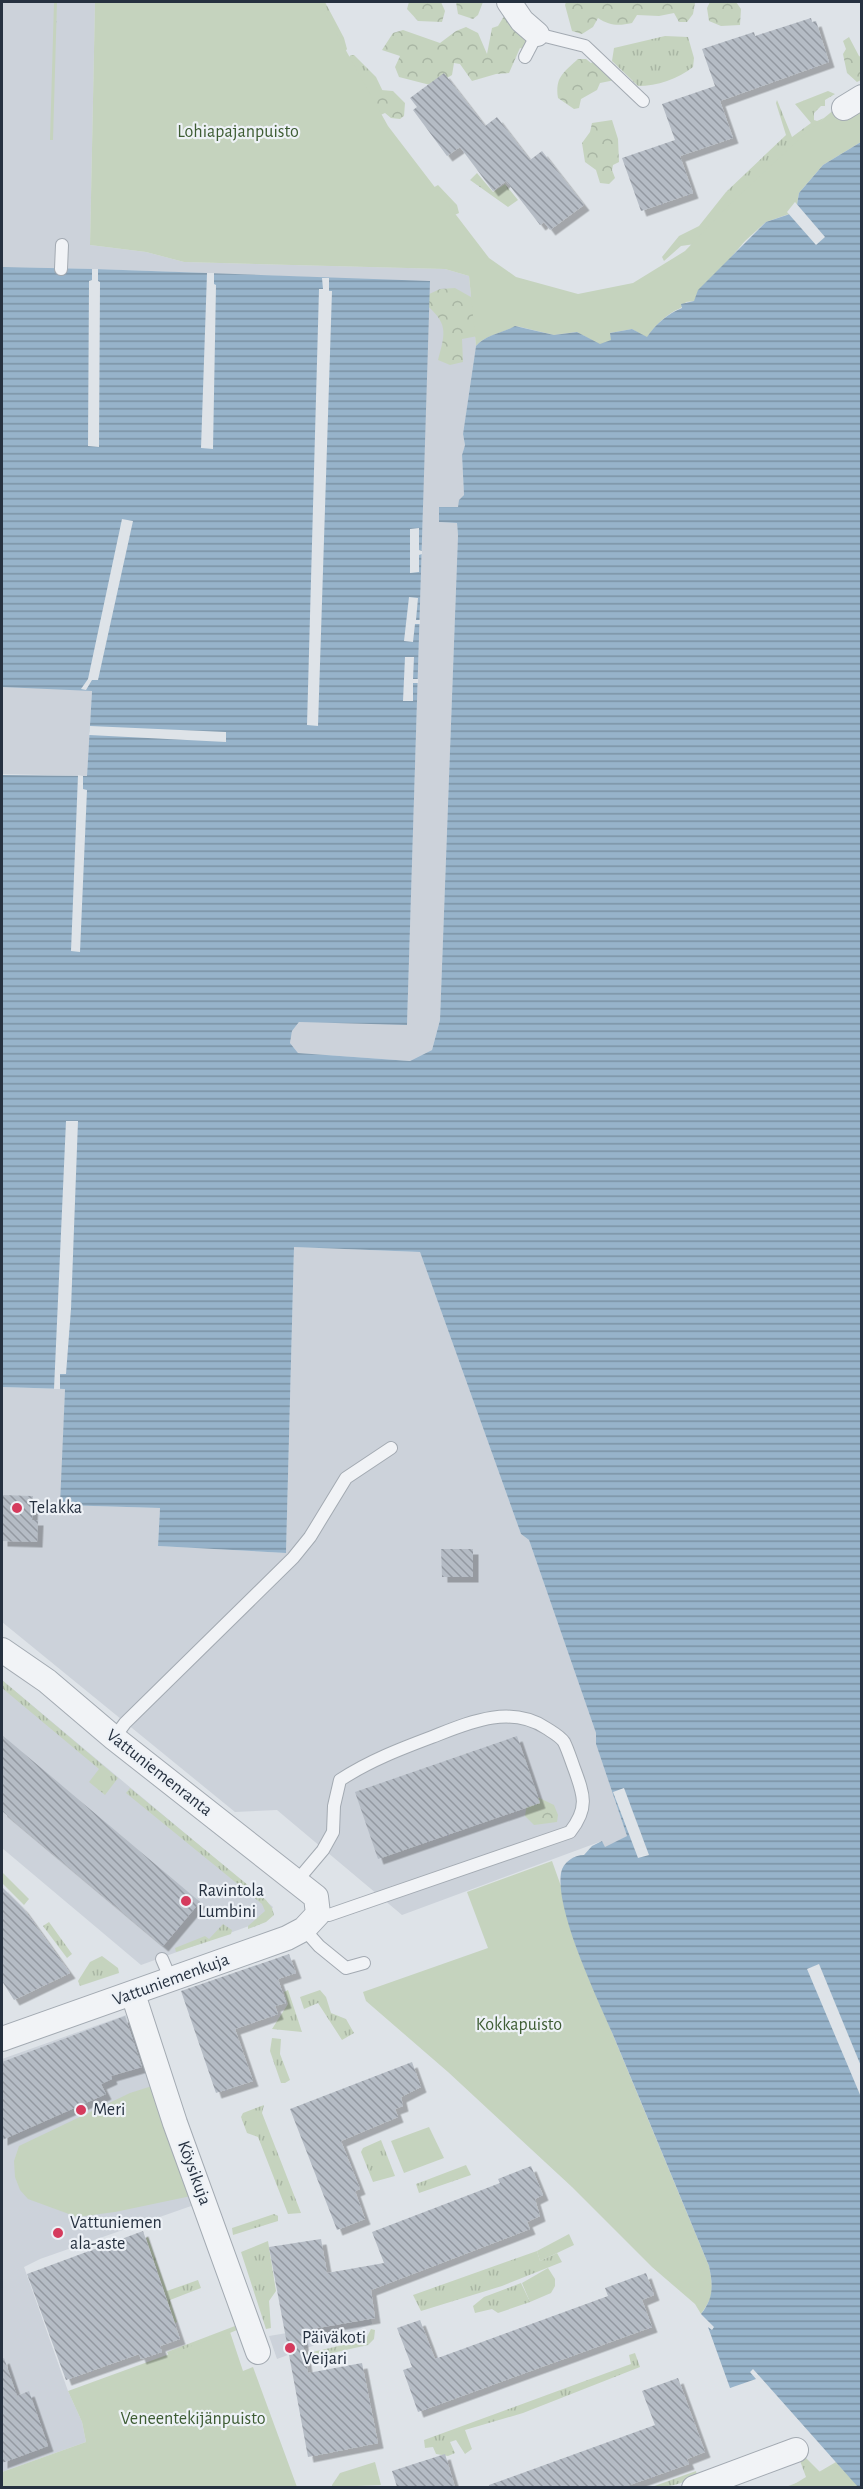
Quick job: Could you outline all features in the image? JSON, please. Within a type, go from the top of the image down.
[{"type":"street","points":[[509,2],[522,21],[537,34]]},
{"type":"street","name":"Vattuniemenranta","points":[[2,1650],[47,1682],[296,1882],[313,1914]]},
{"type":"street","name":"Vattuniemenkuja","points":[[2,2039],[133,1994],[166,1970],[287,1938],[313,1914]]},
{"type":"street","name":"Köysikuja","points":[[133,1994],[235,2308],[258,2352]]},
{"type":"street","points":[[694,2487],[796,2450]]},
{"type":"lane","points":[[525,57],[537,34],[585,46],[643,101]]},
{"type":"lane","points":[[61,269],[62,245]]},
{"type":"lane","points":[[114,1738],[125,1723],[293,1558],[310,1537],[346,1478],[391,1448]]},
{"type":"lane","points":[[296,1882],[322,1850],[333,1832],[334,1806],[340,1780],[361,1767],[477,1719],[509,1716],[524,1718],[541,1724],[557,1734],[564,1742],[584,1793],[579,1820],[570,1832],[329,1915],[313,1914],[319,1946],[346,1968],[364,1963]]},
{"type":"shaded area","points":[[2,2],[95,2],[90,245],[146,252],[184,262],[445,269],[469,276],[476,346],[463,434],[465,445],[462,455],[464,495],[458,507],[439,508],[439,522],[457,523],[458,535],[440,1020],[432,1050],[410,1061],[298,1053],[290,1043],[292,1031],[299,1022],[407,1024],[423,506],[334,278],[2,267]]},
{"type":"shaded area","points":[[2,686],[92,690],[87,776],[2,774]]},
{"type":"shaded area","points":[[294,1247],[420,1252],[521,1534],[529,1540],[596,1733],[596,1744],[627,1836],[605,1848],[602,1841],[402,1915],[277,1810],[235,1812],[2,1622],[2,1387],[65,1389],[61,1505],[160,1508],[158,1546],[286,1553]]},
{"type":"shaded area","points":[[2,1680],[273,1907],[263,1921],[141,1965],[2,1848]]},
{"type":"shaded area","points":[[126,2015],[194,2205],[40,2259],[24,2267],[68,2391],[82,2422],[86,2442],[2,2472],[2,2059]]},
{"type":"shaded area","name":"Päiväkoti Veijari","points":[[371,2319],[372,2324],[277,2359],[269,2336]]},
{"type":"green space","points":[[54,2],[57,2],[53,140],[50,140]]},
{"type":"green space","name":"Lohiapajanpuisto","points":[[95,2],[319,2],[388,126],[489,258],[516,277],[578,294],[633,283],[685,251],[730,204],[807,132],[841,104],[861,96],[861,142],[823,165],[799,193],[797,205],[789,214],[766,222],[745,241],[694,301],[686,302],[681,308],[667,316],[647,338],[632,329],[610,333],[612,340],[600,345],[577,332],[554,335],[516,326],[489,337],[476,346],[469,276],[445,269],[184,262],[146,252],[90,245]]},
{"type":"green space","points":[[313,2],[325,2],[344,38],[347,49],[345,52]]},
{"type":"green space","points":[[409,2],[441,2],[445,11],[442,22],[418,21],[407,9]]},
{"type":"green space","points":[[456,2],[483,2],[478,15],[473,19],[458,14]]},
{"type":"green space","points":[[566,2],[695,3],[693,14],[687,22],[679,22],[674,13],[659,16],[637,15],[632,23],[623,25],[611,24],[598,18],[593,27],[582,34],[572,31]]},
{"type":"green space","points":[[710,2],[736,2],[741,9],[740,25],[721,26],[709,21],[707,8]]},
{"type":"green space","points":[[506,13],[539,45],[532,52],[520,48],[509,73],[472,81],[460,64],[454,63],[452,75],[434,86],[399,77],[395,67],[400,56],[382,50],[393,33],[403,30],[440,43],[456,31],[466,27],[478,33],[487,54],[492,28],[498,26]]},
{"type":"green space","points":[[665,36],[688,37],[694,58],[693,67],[674,78],[652,85],[638,86],[612,61],[614,48]]},
{"type":"green space","points":[[849,37],[861,57],[861,80],[857,82],[847,73],[843,54],[846,49],[843,41]]},
{"type":"green space","points":[[354,55],[376,77],[389,104],[377,113],[348,58]]},
{"type":"green space","points":[[578,59],[586,59],[591,63],[596,60],[615,80],[600,83],[597,90],[581,99],[579,108],[574,109],[558,98],[557,91],[559,80],[564,72]]},
{"type":"green space","points":[[381,90],[393,91],[405,103],[404,116],[400,119],[391,118],[385,113],[376,117],[366,92],[372,94]]},
{"type":"green space","points":[[828,91],[835,94],[825,100],[825,106],[821,106],[814,113],[814,120],[824,118],[695,244],[681,246],[664,261],[662,257],[679,236],[699,226],[726,192],[786,135],[777,100],[792,137],[811,123],[795,104]]},
{"type":"green space","points":[[612,120],[618,139],[619,162],[613,165],[615,178],[609,184],[600,183],[596,170],[585,162],[582,143],[590,132],[592,123]]},
{"type":"green space","points":[[477,173],[493,192],[505,184],[518,200],[508,207],[470,180]]},
{"type":"green space","points":[[438,185],[457,205],[459,213],[437,223],[422,194]]},
{"type":"green space","points":[[455,288],[485,305],[478,336],[462,339],[463,362],[450,365],[438,360],[443,342],[443,328],[437,316],[424,303],[425,296],[440,289]]},
{"type":"green space","points":[[2,1680],[118,1778],[105,1795],[89,1782],[99,1769],[2,1688]]},
{"type":"green space","points":[[130,1788],[266,1900],[274,1915],[266,1922],[248,1929],[248,1926],[265,1911],[262,1904],[126,1793]]},
{"type":"green space","points":[[529,1793],[554,1805],[558,1815],[557,1822],[534,1825],[525,1816]]},
{"type":"green space","name":"Kokkapuisto","points":[[552,1861],[562,1889],[576,1946],[709,2266],[712,2291],[709,2302],[701,2314],[695,2304],[652,2267],[572,2187],[448,2072],[366,2001],[363,1992],[488,1948],[467,1892]]},
{"type":"green space","points":[[2,1872],[29,1899],[24,1905],[2,1883]]},
{"type":"green space","points":[[49,1922],[72,1954],[67,1958],[43,1926]]},
{"type":"green space","points":[[223,1924],[232,1930],[231,1934],[176,1952],[175,1948],[205,1936],[209,1939]]},
{"type":"green space","points":[[102,1956],[118,1968],[119,1973],[80,1986],[78,1981],[90,1962]]},
{"type":"green space","points":[[288,1990],[302,2032],[272,2029],[288,2004],[284,1992]]},
{"type":"green space","points":[[320,1990],[326,1997],[331,2013],[346,2019],[354,2033],[342,2040],[318,2003],[304,2009],[300,1997]]},
{"type":"green space","points":[[272,2038],[281,2039],[280,2054],[290,2080],[285,2083],[281,2083],[270,2051]]},
{"type":"green space","points":[[152,2086],[191,2196],[115,2212],[77,2217],[28,2199],[20,2190],[15,2177],[14,2161],[19,2146],[130,2093]]},
{"type":"green space","points":[[264,2105],[262,2113],[301,2213],[288,2214],[258,2137],[247,2133],[241,2117],[243,2113]]},
{"type":"green space","points":[[429,2127],[444,2158],[404,2173],[391,2141]]},
{"type":"green space","points":[[381,2140],[395,2176],[373,2182],[361,2152],[363,2148]]},
{"type":"green space","points":[[466,2165],[471,2175],[419,2193],[416,2184]]},
{"type":"green space","points":[[274,2214],[278,2216],[278,2221],[233,2235],[232,2228]]},
{"type":"green space","points":[[569,2234],[574,2245],[540,2261],[537,2251]]},
{"type":"green space","points":[[148,2237],[167,2291],[198,2280],[201,2288],[170,2300],[177,2322],[175,2323],[146,2238]]},
{"type":"green space","points":[[268,2241],[276,2291],[269,2301],[271,2328],[266,2329],[241,2252]]},
{"type":"green space","points":[[537,2251],[540,2261],[557,2253],[562,2262],[502,2286],[421,2311],[413,2295]]},
{"type":"green space","points":[[548,2268],[555,2279],[555,2286],[551,2293],[530,2302],[522,2283]]},
{"type":"green space","points":[[521,2283],[530,2302],[498,2313],[492,2309],[475,2313],[473,2306],[484,2297]]},
{"type":"green space","points":[[235,2326],[237,2330],[170,2358],[167,2352]]},
{"type":"green space","points":[[371,2329],[375,2330],[374,2339],[368,2345],[296,2361],[295,2356],[367,2337]]},
{"type":"green space","name":"Veneentekijänpuisto","points":[[230,2332],[243,2371],[253,2367],[297,2487],[2,2487],[2,2472],[86,2442],[82,2422],[68,2391]]},
{"type":"green space","points":[[635,2353],[640,2367],[523,2413],[465,2430],[472,2449],[465,2454],[456,2440],[450,2442],[455,2453],[448,2456],[436,2454],[433,2447],[425,2448],[424,2440],[631,2364],[629,2355]]},
{"type":"green space","points":[[804,2456],[821,2473],[788,2488],[806,2477],[799,2458]]},
{"type":"green space","points":[[375,2462],[381,2485],[332,2487],[340,2473]]},
{"type":"green space","points":[[836,2462],[859,2487],[783,2488],[807,2479]]},
{"type":"green space","points":[[696,2471],[697,2475],[680,2483],[649,2488]]},
{"type":"water","points":[[861,142],[861,2487],[858,2487],[753,2369],[750,2372],[756,2379],[730,2388],[708,2327],[712,2330],[714,2327],[701,2314],[711,2291],[709,2266],[580,1958],[561,1890],[561,1873],[570,1860],[584,1855],[592,1846],[602,1841],[605,1847],[627,1836],[596,1744],[596,1733],[529,1540],[521,1534],[420,1252],[294,1247],[286,1553],[158,1546],[160,1508],[60,1505],[65,1389],[2,1387],[2,775],[87,776],[92,691],[2,687],[2,267],[430,281],[407,1025],[299,1022],[292,1031],[290,1043],[298,1053],[410,1061],[432,1050],[440,1020],[458,535],[457,523],[439,522],[439,507],[458,507],[459,500],[464,495],[462,455],[465,445],[463,434],[476,346],[489,337],[515,326],[554,335],[577,332],[600,344],[611,340],[610,333],[632,329],[647,337],[662,320],[682,308],[681,304],[694,301],[698,290],[766,222],[790,214],[797,205],[799,193],[823,165]]},
{"type":"pier","points":[[795,202],[825,237],[816,245],[787,212]]},
{"type":"pier","points":[[92,269],[98,269],[98,281],[100,282],[99,447],[88,446],[89,281],[92,280]]},
{"type":"pier","points":[[207,273],[214,273],[214,284],[216,285],[213,449],[201,448]]},
{"type":"pier","points":[[322,278],[329,278],[329,291],[332,291],[318,726],[307,725],[319,289],[323,289]]},
{"type":"pier","points":[[122,519],[133,521],[98,680],[92,680],[86,690],[81,689],[88,679]]},
{"type":"pier","points":[[419,528],[419,550],[422,554],[419,555],[419,572],[410,573],[410,529]]},
{"type":"pier","points":[[409,597],[418,598],[416,620],[420,620],[420,624],[415,624],[413,642],[404,641]]},
{"type":"pier","points":[[405,657],[414,657],[413,679],[418,679],[418,683],[413,683],[413,701],[403,701]]},
{"type":"pier","points":[[90,726],[226,732],[226,742],[89,735]]},
{"type":"pier","points":[[78,775],[83,776],[83,789],[87,790],[80,952],[71,951]]},
{"type":"pier","points":[[66,1121],[78,1121],[71,1309],[66,1374],[60,1374],[60,1389],[54,1389]]},
{"type":"pier","points":[[624,1788],[649,1855],[638,1858],[613,1792]]},
{"type":"pier","points":[[819,1964],[861,2066],[861,2097],[807,1969]]},
{"type":"building","points":[[811,18],[812,22],[816,21],[829,62],[720,101],[733,138],[680,156],[693,193],[641,211],[622,158],[675,140],[662,104],[715,86],[702,49],[754,32],[755,36]]},
{"type":"building","points":[[444,73],[485,126],[497,117],[530,160],[542,151],[584,205],[550,230],[544,222],[540,225],[506,181],[493,191],[460,147],[447,156],[413,110],[417,107],[410,98]]},
{"type":"building","name":"Telakka","points":[[2,1495],[33,1496],[32,1520],[38,1520],[37,1542],[2,1541]]},
{"type":"building","points":[[441,1549],[473,1549],[473,1577],[442,1577]]},
{"type":"building","points":[[2,1735],[200,1902],[163,1946],[2,1811]]},
{"type":"building","points":[[517,1736],[540,1803],[378,1859],[355,1792]]},
{"type":"building","points":[[2,1887],[23,1908],[70,1973],[14,2000],[2,1981]]},
{"type":"building","points":[[289,1954],[296,1973],[278,1979],[286,2003],[275,2006],[278,2014],[235,2029],[253,2081],[216,2093],[181,1991]]},
{"type":"building","points":[[125,2016],[142,2067],[111,2076],[112,2079],[101,2084],[106,2094],[2,2140],[2,2062]]},
{"type":"building","points":[[412,2062],[421,2087],[401,2097],[403,2106],[395,2109],[398,2117],[341,2141],[360,2189],[355,2191],[365,2219],[337,2230],[290,2109]]},
{"type":"building","points":[[531,2166],[543,2195],[535,2199],[540,2216],[527,2222],[530,2229],[371,2290],[375,2318],[301,2331],[308,2373],[362,2363],[378,2443],[308,2457],[269,2247],[321,2239],[327,2273],[384,2263],[372,2232],[500,2183],[498,2179]]},
{"type":"building","points":[[143,2231],[180,2339],[160,2346],[162,2352],[141,2359],[139,2354],[66,2380],[27,2274]]},
{"type":"building","points":[[646,2273],[654,2295],[642,2300],[652,2327],[418,2412],[403,2370],[412,2367],[397,2328],[420,2320],[435,2359],[608,2296],[605,2288]]},
{"type":"building","points":[[4,2358],[17,2396],[29,2391],[48,2446],[2,2463],[2,2359]]},
{"type":"building","points":[[678,2378],[705,2452],[687,2459],[689,2464],[624,2487],[489,2487],[489,2485],[655,2425],[642,2391]]},
{"type":"building","points":[[445,2454],[455,2487],[397,2487],[392,2471]]},
{"type":"place","name":"Telakka","points":[[17,1508]]},
{"type":"place","name":"Ravintola Lumbini","points":[[186,1901]]},
{"type":"place","name":"Meri","points":[[81,2110]]},
{"type":"place","name":"Vattuniemen ala-aste","points":[[58,2233]]},
{"type":"place","name":"Päiväkoti Veijari","points":[[290,2348]]}]
